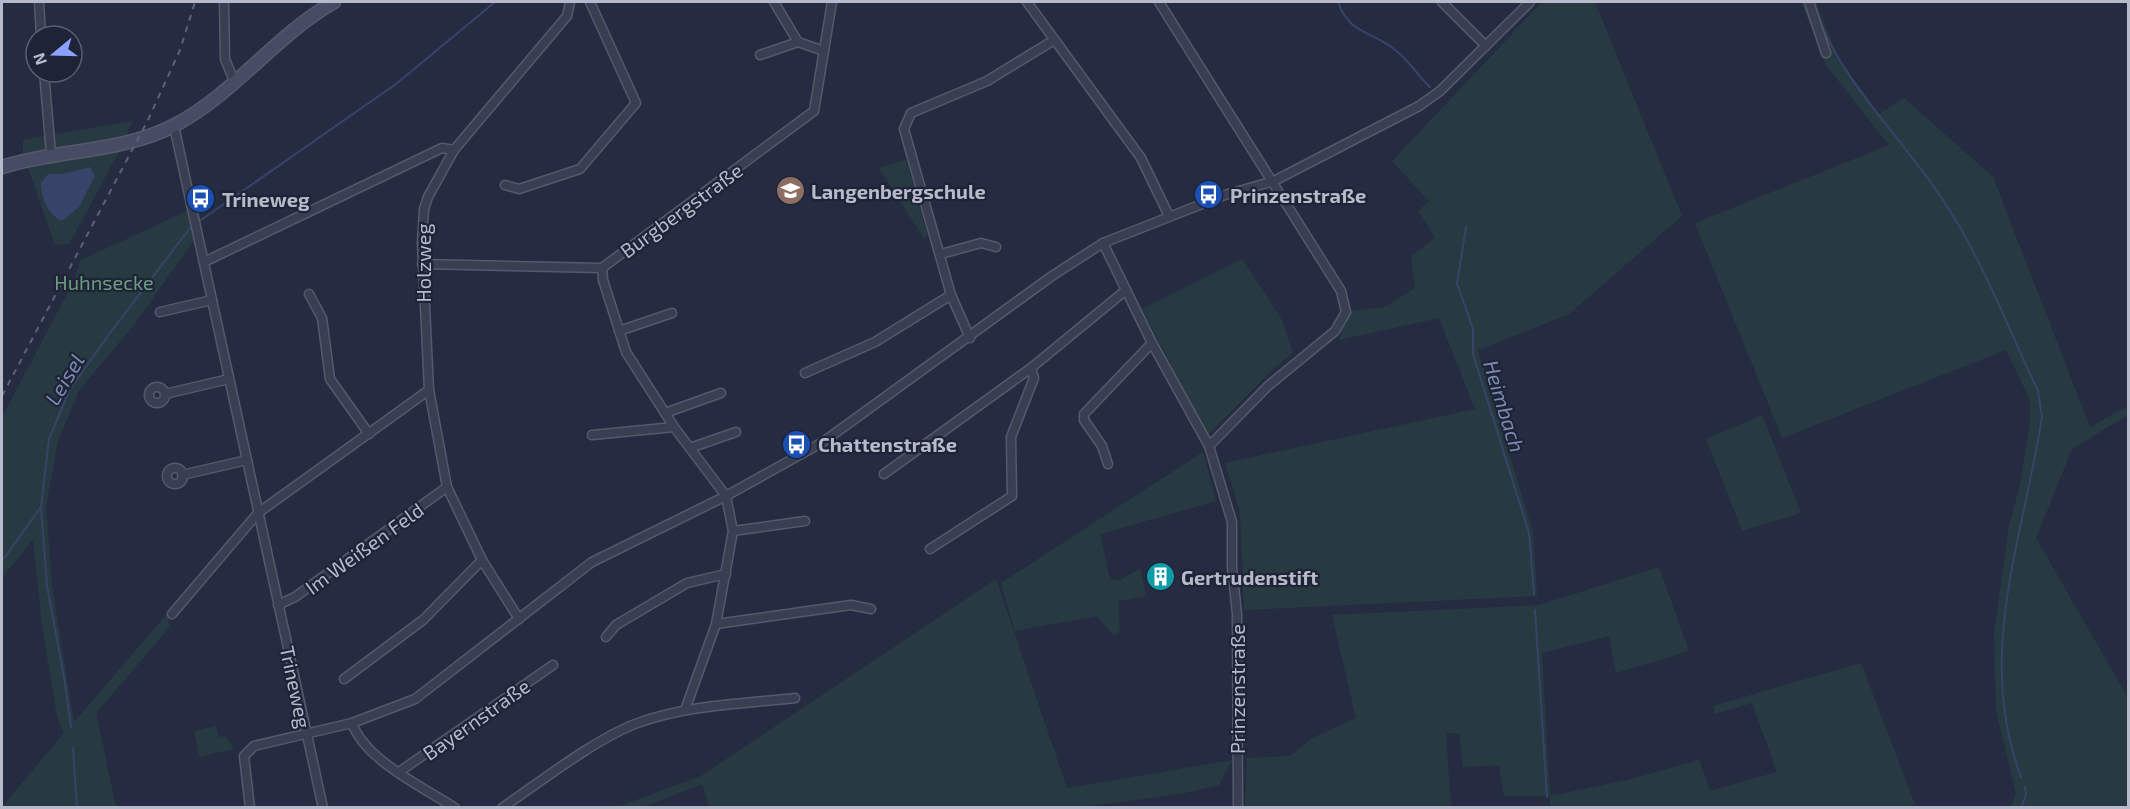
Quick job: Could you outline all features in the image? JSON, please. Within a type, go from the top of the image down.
[{"type":"street","points":[[39,2],[40,24]]},
{"type":"street","points":[[224,2],[225,59],[234,81]]},
{"type":"street","points":[[2,167],[51,154],[121,143],[174,126],[201,109],[334,2]]},
{"type":"street","name":"Holzweg","points":[[519,619],[482,560],[447,487],[429,390],[422,264],[424,209],[434,182],[454,150],[567,16],[570,2]]},
{"type":"street","points":[[505,185],[519,189],[580,169],[636,103],[589,2]]},
{"type":"street","points":[[774,2],[798,42]]},
{"type":"street","name":"Burgbergstraße","points":[[422,264],[602,268],[814,111],[832,2]]},
{"type":"street","points":[[1028,2],[1141,158],[1168,216]]},
{"type":"street","points":[[1159,2],[1274,181],[1341,291],[1346,312],[1335,331],[1268,386],[1209,446]]},
{"type":"street","points":[[1442,2],[1486,46]]},
{"type":"street","points":[[250,807],[244,762],[248,750],[254,746],[352,723],[415,699],[592,562],[726,496],[823,442],[970,338],[1052,276],[1103,243],[1225,195],[1274,181],[1419,106],[1440,91],[1530,2]]},
{"type":"street","points":[[1809,2],[1826,53]]},
{"type":"street","points":[[970,338],[951,295],[904,129],[911,113],[987,81],[1054,40]]},
{"type":"street","points":[[760,55],[798,42],[824,51]]},
{"type":"street","points":[[45,84],[51,154]]},
{"type":"street","name":"Trineweg","points":[[174,126],[322,807]]},
{"type":"street","points":[[204,262],[442,148],[454,150]]},
{"type":"street","points":[[941,254],[981,243],[996,248]]},
{"type":"street","name":"Prinzenstraße","points":[[1103,243],[1152,343],[1209,446],[1232,522],[1232,567],[1237,614],[1238,807]]},
{"type":"street","points":[[602,268],[603,280],[626,352],[674,428],[726,496],[733,531],[716,624],[685,710]]},
{"type":"street","points":[[884,474],[1031,368],[1126,290]]},
{"type":"street","points":[[309,294],[322,318],[330,379],[369,435]]},
{"type":"street","points":[[805,373],[875,342],[951,295]]},
{"type":"street","points":[[160,312],[212,300]]},
{"type":"street","points":[[620,331],[672,313]]},
{"type":"street","points":[[1108,464],[1101,446],[1084,420],[1084,414],[1152,343]]},
{"type":"street","points":[[930,549],[1012,496],[1011,437],[1034,378],[1031,368]]},
{"type":"street","points":[[165,394],[229,379]]},
{"type":"street","points":[[172,614],[258,513],[429,390]]},
{"type":"street","points":[[665,413],[722,393]]},
{"type":"street","points":[[592,435],[674,428]]},
{"type":"street","points":[[690,448],[736,432]]},
{"type":"street","points":[[182,475],[247,460]]},
{"type":"street","name":"Im Weißen Feld","points":[[278,605],[295,597],[447,487]]},
{"type":"street","points":[[733,531],[805,521]]},
{"type":"street","points":[[344,679],[423,620],[482,560]]},
{"type":"street","points":[[606,637],[616,625],[687,583],[726,574]]},
{"type":"street","points":[[716,624],[851,605],[871,609]]},
{"type":"street","name":"Bayernstraße","points":[[399,772],[553,665]]},
{"type":"street","points":[[502,807],[634,724],[685,710],[795,698]]},
{"type":"street","name":"Bayernstraße","points":[[352,723],[361,743],[399,772],[455,807]]},
{"type":"green space","points":[[1542,2],[1595,2],[1682,216],[1569,314],[1478,350],[1533,532],[1537,596],[1244,610],[1240,511],[1225,463],[1475,409],[1439,318],[1339,340],[1350,311],[1385,307],[1415,288],[1411,256],[1435,238],[1418,211],[1429,201],[1392,161]]},
{"type":"green space","points":[[1801,2],[1816,2],[1838,57],[1879,114],[1904,98],[1993,177],[2090,427],[2128,406],[2128,415],[2072,449],[2036,538],[2128,698],[2128,807],[2011,807],[2016,793],[1996,711],[1994,633],[2009,526],[2020,485],[2030,423],[2030,400],[2006,350],[1782,438],[1695,223],[1889,145],[1826,65]]},
{"type":"green space","points":[[132,121],[121,148],[69,244],[55,245],[23,153],[23,140]]},
{"type":"green space","points":[[906,160],[928,236],[924,238],[879,168]]},
{"type":"green space","name":"Huhnsecke","points":[[187,211],[194,240],[134,325],[79,390],[58,442],[46,506],[52,587],[74,722],[167,614],[170,627],[96,713],[116,807],[2,807],[64,733],[57,717],[42,625],[33,539],[2,578],[2,417],[75,279],[79,261]]},
{"type":"green space","points":[[1242,259],[1282,320],[1293,352],[1208,435],[1142,309]]},
{"type":"green space","points":[[1762,415],[1801,513],[1742,531],[1706,439]]},
{"type":"green space","points":[[1203,452],[1216,501],[1100,534],[1110,579],[1119,581],[1140,568],[1146,596],[1118,601],[1120,630],[1114,636],[1097,616],[1015,631],[1001,583]]},
{"type":"green space","points":[[1659,567],[1689,651],[1616,673],[1609,636],[1542,653],[1550,796],[1504,796],[1499,765],[1463,767],[1459,733],[1446,733],[1451,807],[1245,807],[1247,758],[1290,756],[1312,738],[1356,718],[1332,615],[1539,605]]},
{"type":"green space","points":[[996,579],[1067,788],[1232,760],[1219,785],[1185,793],[1075,808],[710,808],[702,784],[643,807],[617,807],[701,776]]},
{"type":"green space","points":[[1861,663],[1916,807],[1550,807],[1550,796],[1632,779],[1699,760],[1710,791],[1777,772],[1752,703],[1715,714],[1713,706]]},
{"type":"green space","points":[[216,726],[219,737],[226,736],[234,749],[199,757],[194,731]]},
{"type":"water","points":[[90,167],[95,176],[79,207],[62,221],[46,205],[41,183],[48,174],[62,174]]},
{"type":"waterway","name":"Leisel","points":[[201,220],[396,84],[495,2]]},
{"type":"waterway","name":"Heimbach","points":[[1338,2],[1348,20],[1399,53],[1430,87]]},
{"type":"waterway","points":[[1817,15],[1843,66],[1929,180],[1959,225],[1983,271],[2038,391],[2042,417],[2007,597],[2002,641],[2002,686],[2008,731],[2021,777]]},
{"type":"waterway","name":"Heimbach","points":[[1466,227],[1457,284],[1473,329],[1473,354],[1529,533],[1534,594]]},
{"type":"waterway","name":"Leisel","points":[[2,561],[41,507],[49,439],[70,389],[190,228]]},
{"type":"waterway","points":[[41,508],[47,586],[71,727]]},
{"type":"waterway","name":"Heimbach","points":[[1535,610],[1547,797]]},
{"type":"waterway","points":[[73,748],[77,808]]},
{"type":"waterway","points":[[2021,808],[2026,795],[2025,787]]},
{"type":"railway","points":[[2,396],[148,120],[180,50],[195,2]]},
{"type":"place","name":"Langenbergschule","points":[[790,191]]},
{"type":"place","name":"Prinzenstraße","points":[[1209,195]]},
{"type":"place","name":"Trineweg","points":[[201,199]]},
{"type":"place","name":"Chattenstraße","points":[[797,444]]},
{"type":"place","name":"Gertrudenstift","points":[[1160,577]]}]
